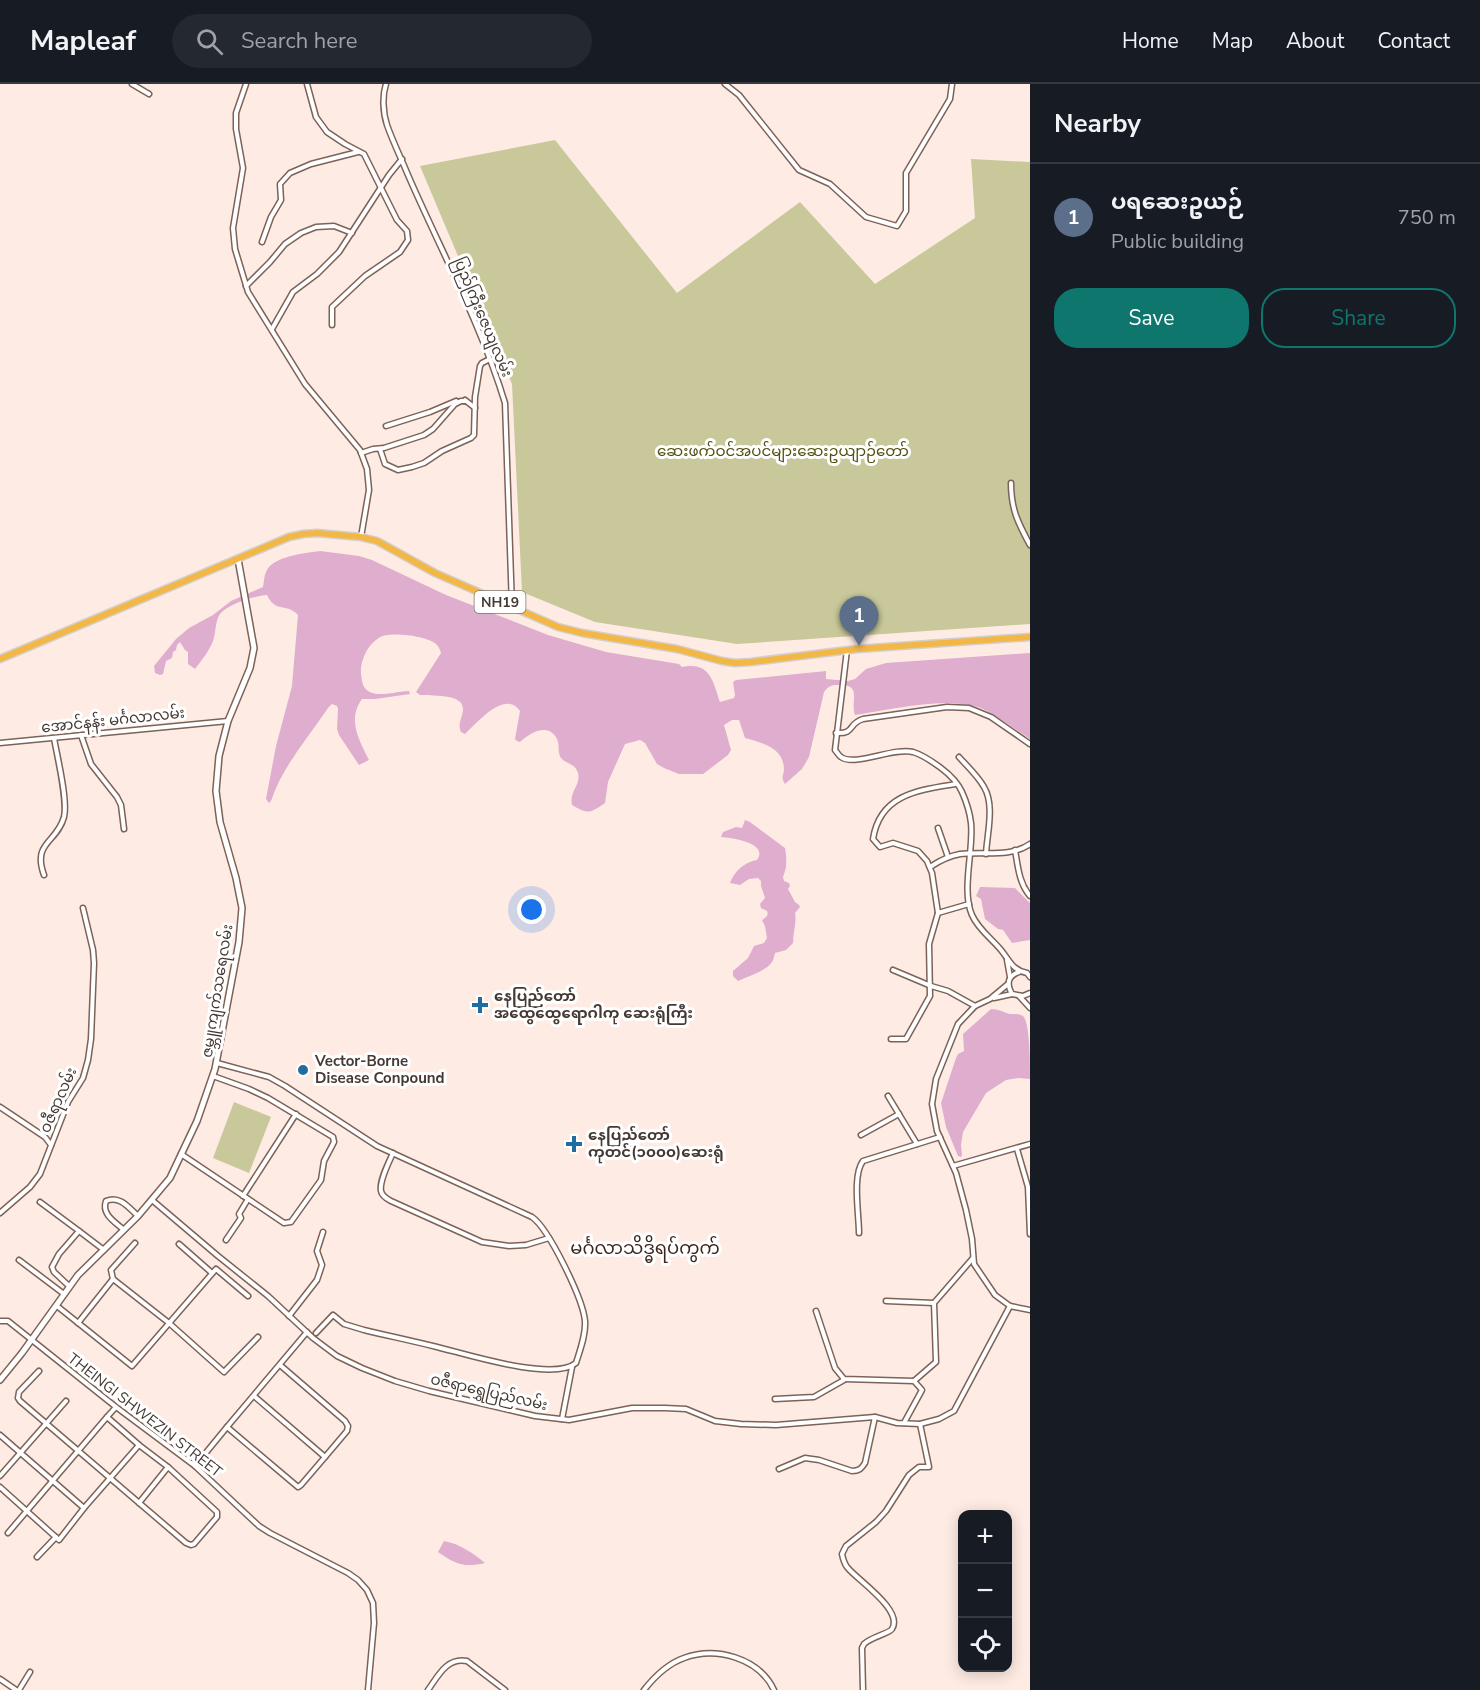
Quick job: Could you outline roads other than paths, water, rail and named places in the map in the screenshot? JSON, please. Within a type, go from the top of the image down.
[{"type":"highway","name":"NH19","points":[[0,659],[289,537],[332,533],[377,541],[435,573],[558,627],[677,649],[735,663],[847,650],[1030,637]]},
{"type":"main road","name":"ဇမ္ဘူကျက်သရေလမ်း","points":[[0,1380],[32,1340],[78,1275],[124,1231],[170,1178],[197,1121],[217,1063],[242,909],[220,822],[216,791],[219,756],[228,721],[250,668],[254,648],[238,559]]},
{"type":"street","points":[[132,84],[149,94]]},
{"type":"street","points":[[246,84],[236,113],[236,129],[243,168],[233,228],[235,249],[248,292],[305,384],[361,453],[367,469],[369,490],[361,537]]},
{"type":"street","points":[[307,84],[316,117],[327,132],[364,154],[397,220],[408,231],[408,240],[400,252],[364,276],[332,307],[333,326]]},
{"type":"street","name":"ပြည်ကြီးဇေယျလမ်း","points":[[386,84],[383,91],[386,123],[490,359],[505,403],[512,607]]},
{"type":"street","points":[[725,84],[739,95],[799,170],[830,184],[866,217],[897,226],[906,211],[906,173],[950,99],[952,84]]},
{"type":"street","points":[[262,242],[271,217],[281,200],[280,184],[290,173],[311,164],[358,152]]},
{"type":"street","points":[[272,329],[293,292],[317,274],[339,252],[402,159]]},
{"type":"street","points":[[246,286],[285,244],[301,233],[316,227],[334,226],[352,233]]},
{"type":"street","points":[[380,448],[385,464],[398,470],[424,463],[442,451],[471,438],[474,435],[475,396],[480,366],[490,359]]},
{"type":"street","points":[[387,426],[458,400],[465,401],[475,408]]},
{"type":"street","points":[[361,453],[424,435],[433,429],[456,404],[465,401]]},
{"type":"street","points":[[1011,483],[1012,507],[1030,545]]},
{"type":"street","points":[[847,650],[835,750],[841,757],[848,759],[895,751],[913,752],[949,774],[962,791],[971,822],[969,904],[971,914],[985,934],[1019,972],[1029,974]]},
{"type":"street","points":[[836,733],[845,734],[856,722],[863,719],[947,707],[969,708],[990,717],[1030,744]]},
{"type":"street","name":"အောင်နန်း မင်္ဂလာလမ်း","points":[[0,743],[228,721]]},
{"type":"street","points":[[81,735],[92,764],[121,805],[124,829]]},
{"type":"street","points":[[44,875],[40,854],[64,817],[64,798],[54,738]]},
{"type":"street","points":[[959,757],[984,786],[989,797],[986,854]]},
{"type":"street","points":[[891,1039],[906,1039],[930,996],[929,944],[938,913],[927,861],[918,851],[894,843],[880,847],[873,840],[875,829],[884,812],[909,793],[957,784]]},
{"type":"street","points":[[938,828],[948,857]]},
{"type":"street","points":[[930,867],[948,857],[1015,850],[1030,844]]},
{"type":"street","points":[[1015,850],[1020,879],[1030,896]]},
{"type":"street","points":[[938,913],[969,904]]},
{"type":"street","name":"ဝဇီရာလမ်း","points":[[0,1213],[30,1187],[40,1174],[68,1102],[83,1078],[88,1060],[94,963],[92,941],[83,908]]},
{"type":"street","points":[[990,999],[1008,984],[1010,977],[1007,959]]},
{"type":"street","points":[[893,970],[931,987],[948,991],[975,1006]]},
{"type":"street","points":[[1010,977],[1019,972]]},
{"type":"street","points":[[1008,984],[1012,994]]},
{"type":"street","points":[[1030,995],[1012,994],[990,999],[975,1006],[958,1024],[936,1079],[932,1104],[940,1137],[953,1166],[972,1239],[974,1264],[995,1295],[1010,1306],[1030,1310]]},
{"type":"street","points":[[1019,996],[1030,1008]]},
{"type":"street","points":[[217,1063],[269,1077],[377,1146],[532,1216],[538,1221],[575,1290],[585,1323],[576,1363],[572,1367],[562,1419]]},
{"type":"street","points":[[181,1154],[284,1223],[291,1222],[321,1180],[324,1161],[334,1142],[333,1137],[249,1089],[213,1076]]},
{"type":"street","points":[[888,1096],[917,1144]]},
{"type":"street","points":[[0,1107],[45,1137],[52,1146]]},
{"type":"street","points":[[226,1240],[241,1218],[240,1214],[246,1198],[296,1114]]},
{"type":"street","points":[[861,1135],[899,1114]]},
{"type":"street","points":[[859,1233],[857,1176],[862,1161],[940,1137]]},
{"type":"street","points":[[953,1166],[1030,1144]]},
{"type":"street","points":[[1017,1149],[1028,1187],[1030,1234]]},
{"type":"street","points":[[393,1154],[387,1165],[381,1188],[381,1192],[391,1201],[482,1242],[509,1246],[526,1245],[549,1238]]},
{"type":"street","points":[[124,1231],[106,1214],[104,1206],[106,1201],[111,1198],[117,1199],[138,1216]]},
{"type":"street","name":"ဝဇီရာရွှေပြည်လမ်း","points":[[152,1200],[337,1356],[396,1381],[535,1416],[569,1420],[632,1408],[665,1408],[686,1409],[715,1421],[741,1424],[776,1425],[875,1417],[897,1423],[920,1424],[939,1419],[954,1410],[1010,1306]]},
{"type":"street","points":[[40,1202],[104,1250]]},
{"type":"street","points":[[69,1286],[54,1272],[52,1267],[59,1254],[79,1231]]},
{"type":"street","points":[[289,1316],[317,1280],[322,1265],[317,1251],[322,1232]]},
{"type":"street","points":[[135,1243],[111,1270],[113,1279],[169,1323],[224,1372],[258,1337]]},
{"type":"street","points":[[178,1244],[212,1273]]},
{"type":"street","points":[[775,1399],[814,1397],[844,1380],[914,1381],[936,1362],[934,1303],[973,1258]]},
{"type":"street","points":[[19,1260],[64,1294]]},
{"type":"street","points":[[57,1306],[132,1366],[216,1269],[248,1296]]},
{"type":"street","points":[[78,1323],[113,1279]]},
{"type":"street","points":[[886,1301],[934,1303]]},
{"type":"street","points":[[816,1311],[835,1368],[844,1380]]},
{"type":"street","points":[[316,1333],[333,1315],[344,1324],[364,1330],[516,1366],[557,1369],[572,1367]]},
{"type":"street","points":[[0,1321],[8,1321],[32,1340]]},
{"type":"street","points":[[195,1466],[307,1332]]},
{"type":"street","name":"THEINGI SHWEZIN STREET","points":[[32,1340],[195,1466],[259,1526],[358,1580],[367,1590],[373,1603],[374,1623],[368,1690]]},
{"type":"street","points":[[227,1427],[297,1487],[325,1457],[347,1431],[348,1426],[280,1365]]},
{"type":"street","points":[[39,1371],[19,1392],[20,1401],[139,1503],[191,1545],[194,1544],[217,1517],[217,1512],[168,1467],[107,1417]]},
{"type":"street","points":[[904,1423],[922,1390],[914,1381]]},
{"type":"street","points":[[254,1396],[325,1457]]},
{"type":"street","points":[[0,1476],[66,1401]]},
{"type":"street","points":[[8,1533],[116,1407]]},
{"type":"street","points":[[779,1470],[806,1458],[852,1471],[861,1469],[875,1417]]},
{"type":"street","points":[[862,1690],[862,1648],[868,1639],[889,1632],[894,1622],[887,1607],[848,1568],[842,1554],[846,1546],[876,1522],[909,1475],[920,1467],[929,1467],[920,1424]]},
{"type":"street","points":[[0,1435],[84,1508]]},
{"type":"street","points":[[0,1487],[59,1540],[139,1445]]},
{"type":"street","points":[[139,1503],[168,1467]]},
{"type":"street","points":[[37,1557],[56,1537]]},
{"type":"street","points":[[644,1690],[661,1671],[685,1658],[718,1654],[737,1657],[750,1664],[763,1674],[774,1690]]},
{"type":"street","points":[[428,1690],[444,1669],[456,1660],[467,1661],[505,1690]]},
{"type":"street","points":[[0,1679],[17,1690],[30,1672]]},
{"type":"place","name":"ပရဆေးဥယဉ်","points":[[859,646]]},
{"type":"place","name":"နေပြည်တော် အထွေထွေရောဂါကု ဆေးရုံကြီး","points":[[480,1005]]},
{"type":"place","name":"Vector-Borne Disease Conpound","points":[[303,1070]]},
{"type":"place","name":"နေပြည်တော် ကုတင်(၁၀၀၀)ဆေးရုံ","points":[[574,1144]]},
{"type":"district","name":"မင်္ဂလာသိဒ္ဓိရပ်ကွက်","points":[[645,1248]]},
{"type":"park label","name":"ဆေးဖက်ဝင်အပင်များဆေးဥယျာဉ်တော်","points":[[783,451]]}]
